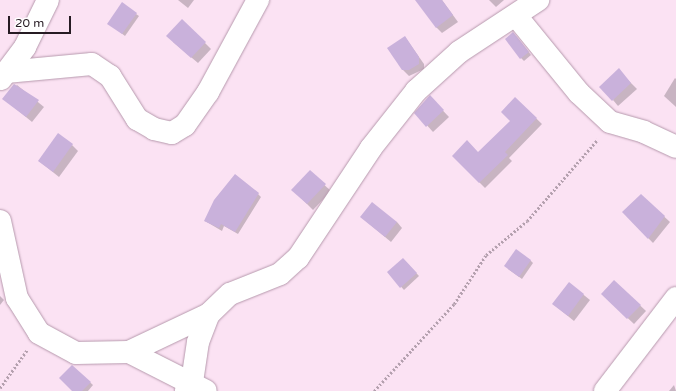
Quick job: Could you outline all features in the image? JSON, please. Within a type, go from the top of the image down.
[{"type":"street","points":[[3,76],[25,48],[48,0]]},
{"type":"street","points":[[3,76],[92,64],[110,76],[137,119],[154,129],[172,132],[185,125],[208,92],[258,0]]},
{"type":"street","points":[[0,220],[17,298],[39,333],[76,353],[129,352],[209,314],[230,294],[280,274],[298,258],[371,148],[416,91],[458,52],[517,17],[538,0]]},
{"type":"street","points":[[517,17],[579,93],[610,122],[644,132],[676,147]]},
{"type":"street","points":[[605,391],[676,298]]},
{"type":"street","points":[[129,352],[195,388],[198,342],[209,314]]},
{"type":"path","points":[[374,391],[454,304],[486,255],[528,221],[578,166],[610,122]]},
{"type":"path","points":[[0,388],[39,333]]},
{"type":"building","points":[[415,0],[442,0],[453,15],[436,28]]},
{"type":"building","points":[[122,2],[137,13],[122,34],[107,24]]},
{"type":"building","points":[[182,19],[206,42],[191,58],[166,36]]},
{"type":"building","points":[[513,32],[529,52],[520,59],[505,39]]},
{"type":"building","points":[[405,36],[419,57],[419,64],[409,70],[402,70],[387,48]]},
{"type":"building","points":[[619,68],[631,83],[612,101],[599,87]]},
{"type":"building","points":[[14,84],[39,100],[26,117],[2,99]]},
{"type":"building","points":[[430,95],[444,110],[426,127],[414,113]]},
{"type":"building","points":[[515,97],[537,118],[505,152],[508,155],[479,183],[452,156],[467,140],[478,152],[510,121],[501,112]]},
{"type":"building","points":[[58,133],[73,144],[53,172],[38,161]]},
{"type":"building","points":[[310,170],[326,184],[307,204],[291,190]]},
{"type":"building","points":[[235,174],[259,193],[235,232],[221,224],[219,228],[204,221],[214,200]]},
{"type":"building","points":[[641,194],[665,216],[648,239],[622,212]]},
{"type":"building","points":[[372,202],[397,222],[385,237],[360,217]]},
{"type":"building","points":[[516,249],[531,260],[519,277],[504,266]]},
{"type":"building","points":[[403,258],[417,273],[400,288],[387,272]]},
{"type":"building","points":[[614,280],[641,305],[627,319],[601,294]]},
{"type":"building","points":[[569,282],[584,294],[568,316],[552,304]]},
{"type":"building","points":[[72,365],[91,382],[82,391],[72,391],[59,378]]}]
